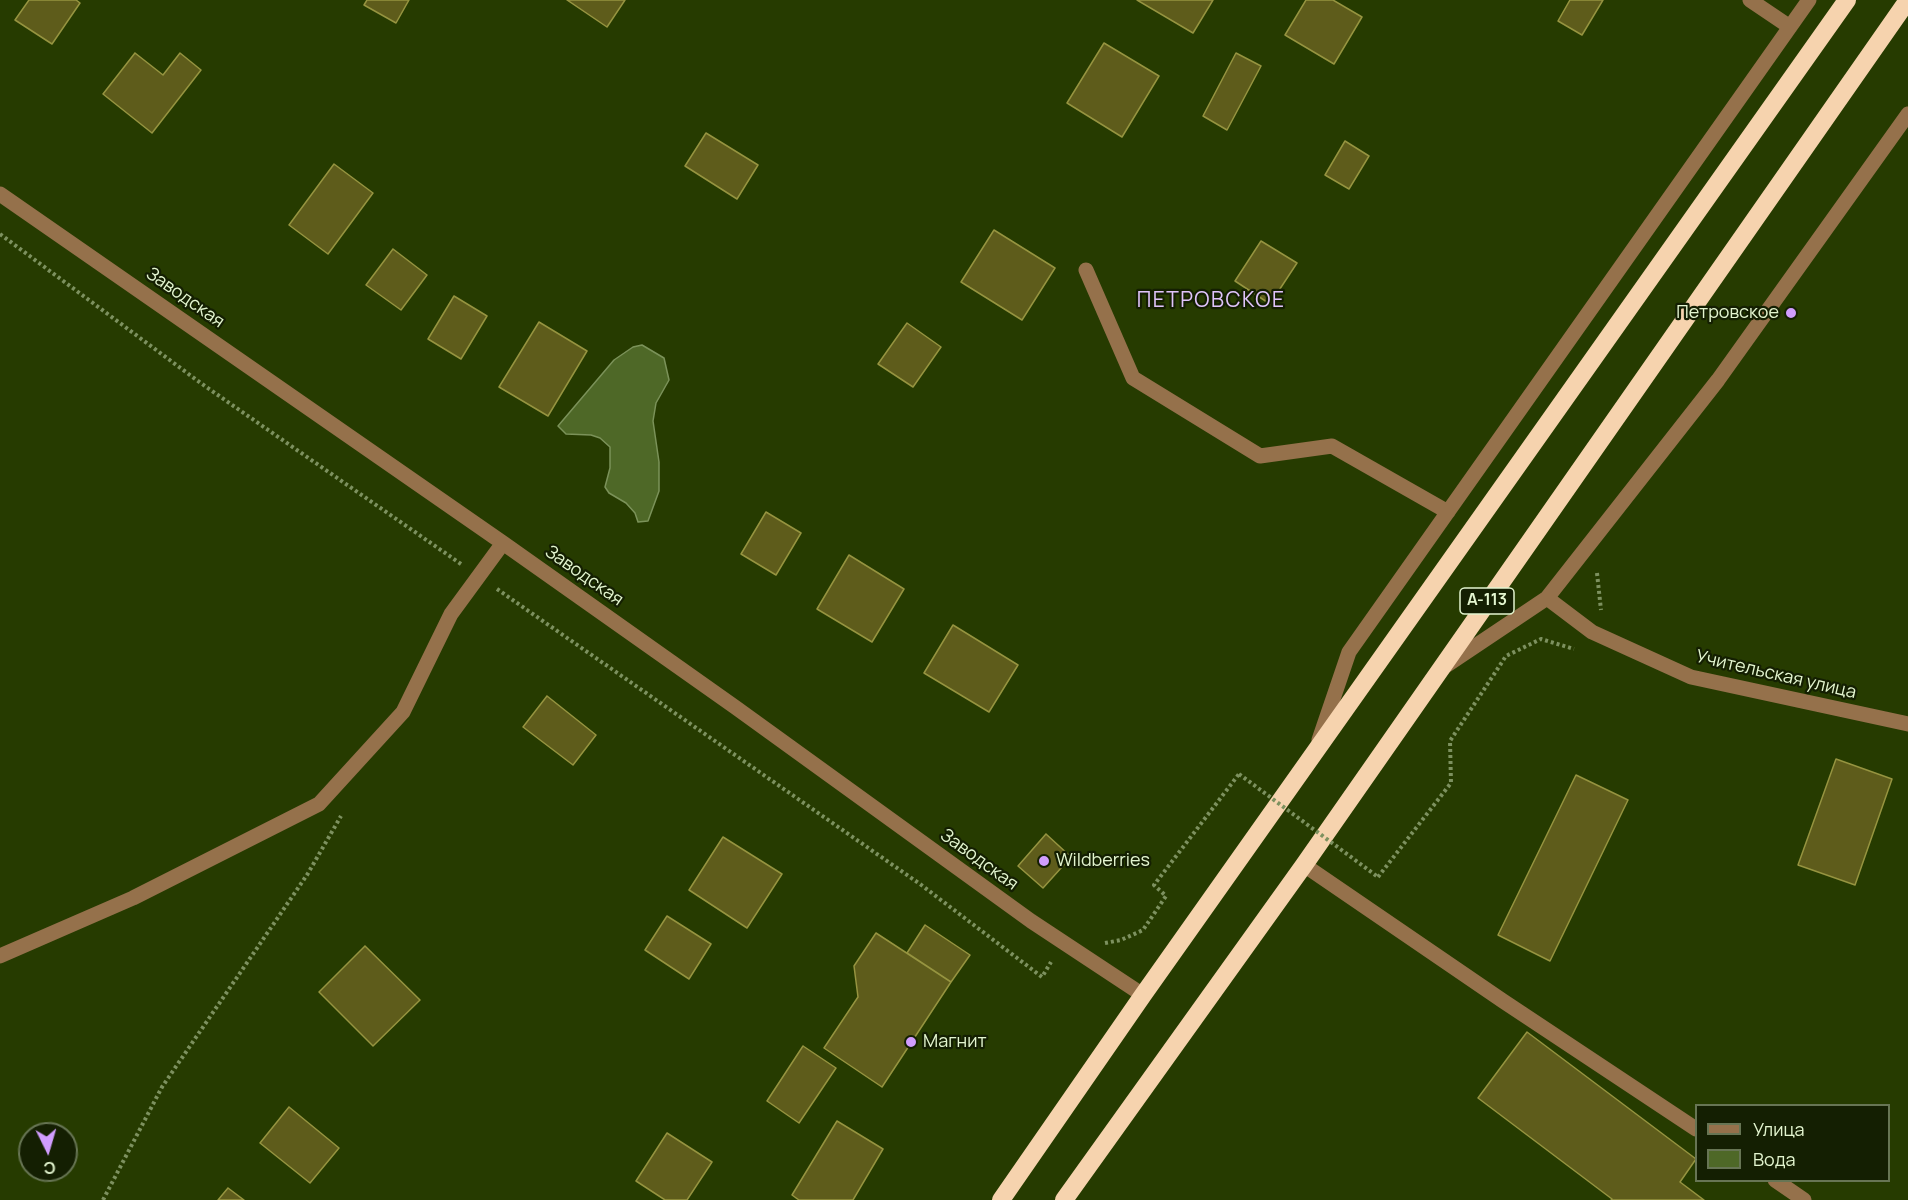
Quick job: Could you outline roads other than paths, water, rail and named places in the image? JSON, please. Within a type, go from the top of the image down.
[{"type":"highway","name":"А-113","points":[[1001,1200],[1143,995],[1847,0]]},
{"type":"highway","name":"А-113","points":[[1065,1200],[1304,865],[1908,0]]},
{"type":"street","points":[[1750,0],[1790,27]]},
{"type":"street","points":[[1315,753],[1349,651],[1809,0]]},
{"type":"street","points":[[1439,670],[1546,598],[1718,380],[1908,114]]},
{"type":"street","name":"Заводская","points":[[0,194],[503,543],[1031,921],[1143,995]]},
{"type":"street","points":[[1086,270],[1132,378],[1260,456],[1332,446],[1448,512]]},
{"type":"street","points":[[0,956],[133,898],[318,804],[403,712],[452,614],[503,543]]},
{"type":"street","name":"Учительская улица","points":[[1546,598],[1592,632],[1691,677],[1908,724]]},
{"type":"street","points":[[1304,865],[1695,1128]]},
{"type":"street","points":[[1778,1182],[1804,1200]]},
{"type":"water","points":[[642,345],[664,358],[669,380],[656,403],[653,421],[659,462],[659,491],[648,521],[638,522],[635,513],[626,503],[609,493],[605,487],[610,468],[610,447],[600,438],[591,435],[566,434],[558,426],[614,360],[633,347]]},
{"type":"place","name":"Петровское","points":[[1791,313]]},
{"type":"place","name":"Wildberries","points":[[1044,861]]},
{"type":"place","name":"Магнит","points":[[911,1042]]},
{"type":"district","name":"ПЕТРОВСКОЕ","points":[[1211,301]]}]
